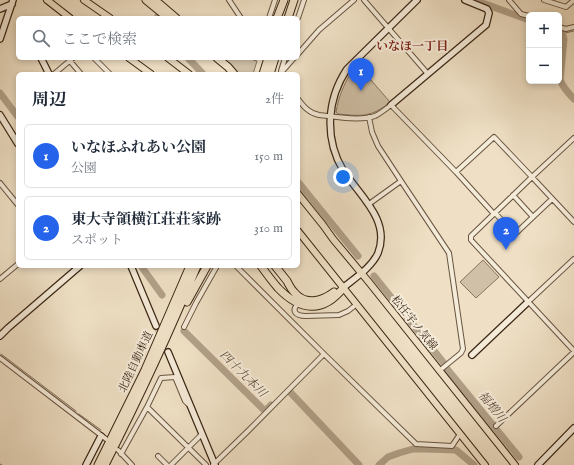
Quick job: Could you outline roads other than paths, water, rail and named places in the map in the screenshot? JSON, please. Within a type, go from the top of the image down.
[{"type":"highway","points":[[146,0],[166,16]]},
{"type":"highway","points":[[154,0],[174,16]]},
{"type":"highway","points":[[278,16],[284,0]]},
{"type":"highway","points":[[282,16],[287,0]]},
{"type":"highway","points":[[289,16],[294,0]]},
{"type":"highway","points":[[219,60],[232,72]]},
{"type":"highway","points":[[264,72],[267,60]]},
{"type":"highway","points":[[271,72],[274,60]]},
{"type":"highway","name":"北陸自動車道","points":[[98,465],[145,370],[189,268]]},
{"type":"highway","name":"北陸自動車道","points":[[105,465],[150,373],[196,268]]},
{"type":"highway","points":[[150,373],[186,303],[207,268]]},
{"type":"highway","points":[[263,268],[278,288],[302,299],[313,301],[324,299],[344,287]]},
{"type":"highway","points":[[267,268],[299,303],[310,306],[326,303],[338,295],[344,287]]},
{"type":"highway","points":[[272,268],[291,294]]},
{"type":"highway","points":[[277,268],[287,281],[291,294]]},
{"type":"main road","points":[[47,0],[67,16]]},
{"type":"main road","points":[[84,0],[107,16]]},
{"type":"main road","points":[[132,60],[148,72]]},
{"type":"main road","points":[[170,60],[186,72]]},
{"type":"main road","name":"松任宇ノ気線","points":[[300,197],[516,465]]},
{"type":"main road","points":[[300,233],[485,465]]},
{"type":"street","points":[[229,0],[240,16]]},
{"type":"street","points":[[271,16],[275,0]]},
{"type":"street","points":[[299,16],[304,0]]},
{"type":"street","points":[[300,52],[319,30],[354,0]]},
{"type":"street","points":[[364,0],[428,74]]},
{"type":"street","points":[[344,287],[372,262],[378,253],[380,234],[376,216],[369,204],[346,174],[334,148],[331,134],[330,116],[336,90],[347,69],[417,0]]},
{"type":"street","points":[[300,102],[311,112],[319,115],[369,118],[380,114],[486,25],[490,13],[487,9],[465,0]]},
{"type":"street","points":[[509,0],[521,14],[526,15]]},
{"type":"street","points":[[544,0],[566,8],[574,0]]},
{"type":"street","points":[[0,10],[13,2]]},
{"type":"street","points":[[0,37],[13,2]]},
{"type":"street","points":[[562,28],[566,29],[574,27]]},
{"type":"street","points":[[42,60],[48,72]]},
{"type":"street","points":[[56,72],[71,60]]},
{"type":"street","points":[[73,60],[81,72]]},
{"type":"street","points":[[96,60],[108,72]]},
{"type":"street","points":[[281,72],[284,60]]},
{"type":"street","points":[[282,72],[292,60]]},
{"type":"street","points":[[391,105],[515,234],[552,199]]},
{"type":"street","points":[[0,115],[16,141]]},
{"type":"street","points":[[369,118],[372,132],[378,146],[449,253],[463,349],[461,353],[439,371]]},
{"type":"street","points":[[456,172],[494,137],[574,222]]},
{"type":"street","points":[[496,426],[574,352],[471,240],[471,236],[573,140]]},
{"type":"street","points":[[369,204],[401,181]]},
{"type":"street","points":[[0,183],[16,203]]},
{"type":"street","points":[[513,196],[533,217]]},
{"type":"street","points":[[472,355],[574,259]]},
{"type":"street","points":[[0,279],[16,266]]},
{"type":"street","points":[[0,336],[78,268]]},
{"type":"street","points":[[132,268],[156,326]]},
{"type":"street","points":[[184,327],[216,268]]},
{"type":"street","points":[[238,268],[416,444],[452,446],[460,434]]},
{"type":"street","points":[[299,303],[295,307],[295,312],[300,316],[339,315],[348,311],[357,304]]},
{"type":"street","points":[[168,352],[214,464],[324,354]]},
{"type":"street","points":[[0,358],[103,437],[86,465]]},
{"type":"street","points":[[132,465],[120,452],[147,407],[161,378],[175,377],[185,401],[191,407]]},
{"type":"street","points":[[147,407],[206,465]]},
{"type":"street","points":[[538,465],[574,428]]},
{"type":"street","points":[[171,465],[202,434]]},
{"type":"street","points":[[158,456],[167,465]]},
{"type":"waterway","points":[[474,0],[526,19]]},
{"type":"waterway","points":[[565,33],[574,31]]},
{"type":"waterway","points":[[562,33],[564,39],[560,80],[574,99]]},
{"type":"waterway","name":"福増川","points":[[190,60],[201,72]]},
{"type":"waterway","name":"四十九本川","points":[[0,93],[16,114]]},
{"type":"waterway","name":"福増川","points":[[300,184],[358,256]]},
{"type":"waterway","name":"四十九本川","points":[[142,268],[162,295]]},
{"type":"waterway","name":"福増川","points":[[374,276],[443,362]]},
{"type":"waterway","name":"四十九本川","points":[[184,331],[265,411],[271,405]]},
{"type":"waterway","points":[[1,354],[76,411]]},
{"type":"waterway","name":"福増川","points":[[448,370],[519,457]]},
{"type":"waterway","name":"四十九本川","points":[[290,392],[359,465]]},
{"type":"waterway","points":[[79,414],[101,430]]},
{"type":"waterway","name":"四十九本川","points":[[379,465],[388,457],[413,449],[456,450],[474,465]]},
{"type":"tunnel","points":[[156,326],[168,352]]},
{"type":"place","name":"いなほふれあい公園","points":[[361,91]]},
{"type":"place","name":"東大寺領横江荘荘家跡","points":[[506,250]]},
{"type":"district","name":"いなほ一丁目","points":[[412,46]]}]
